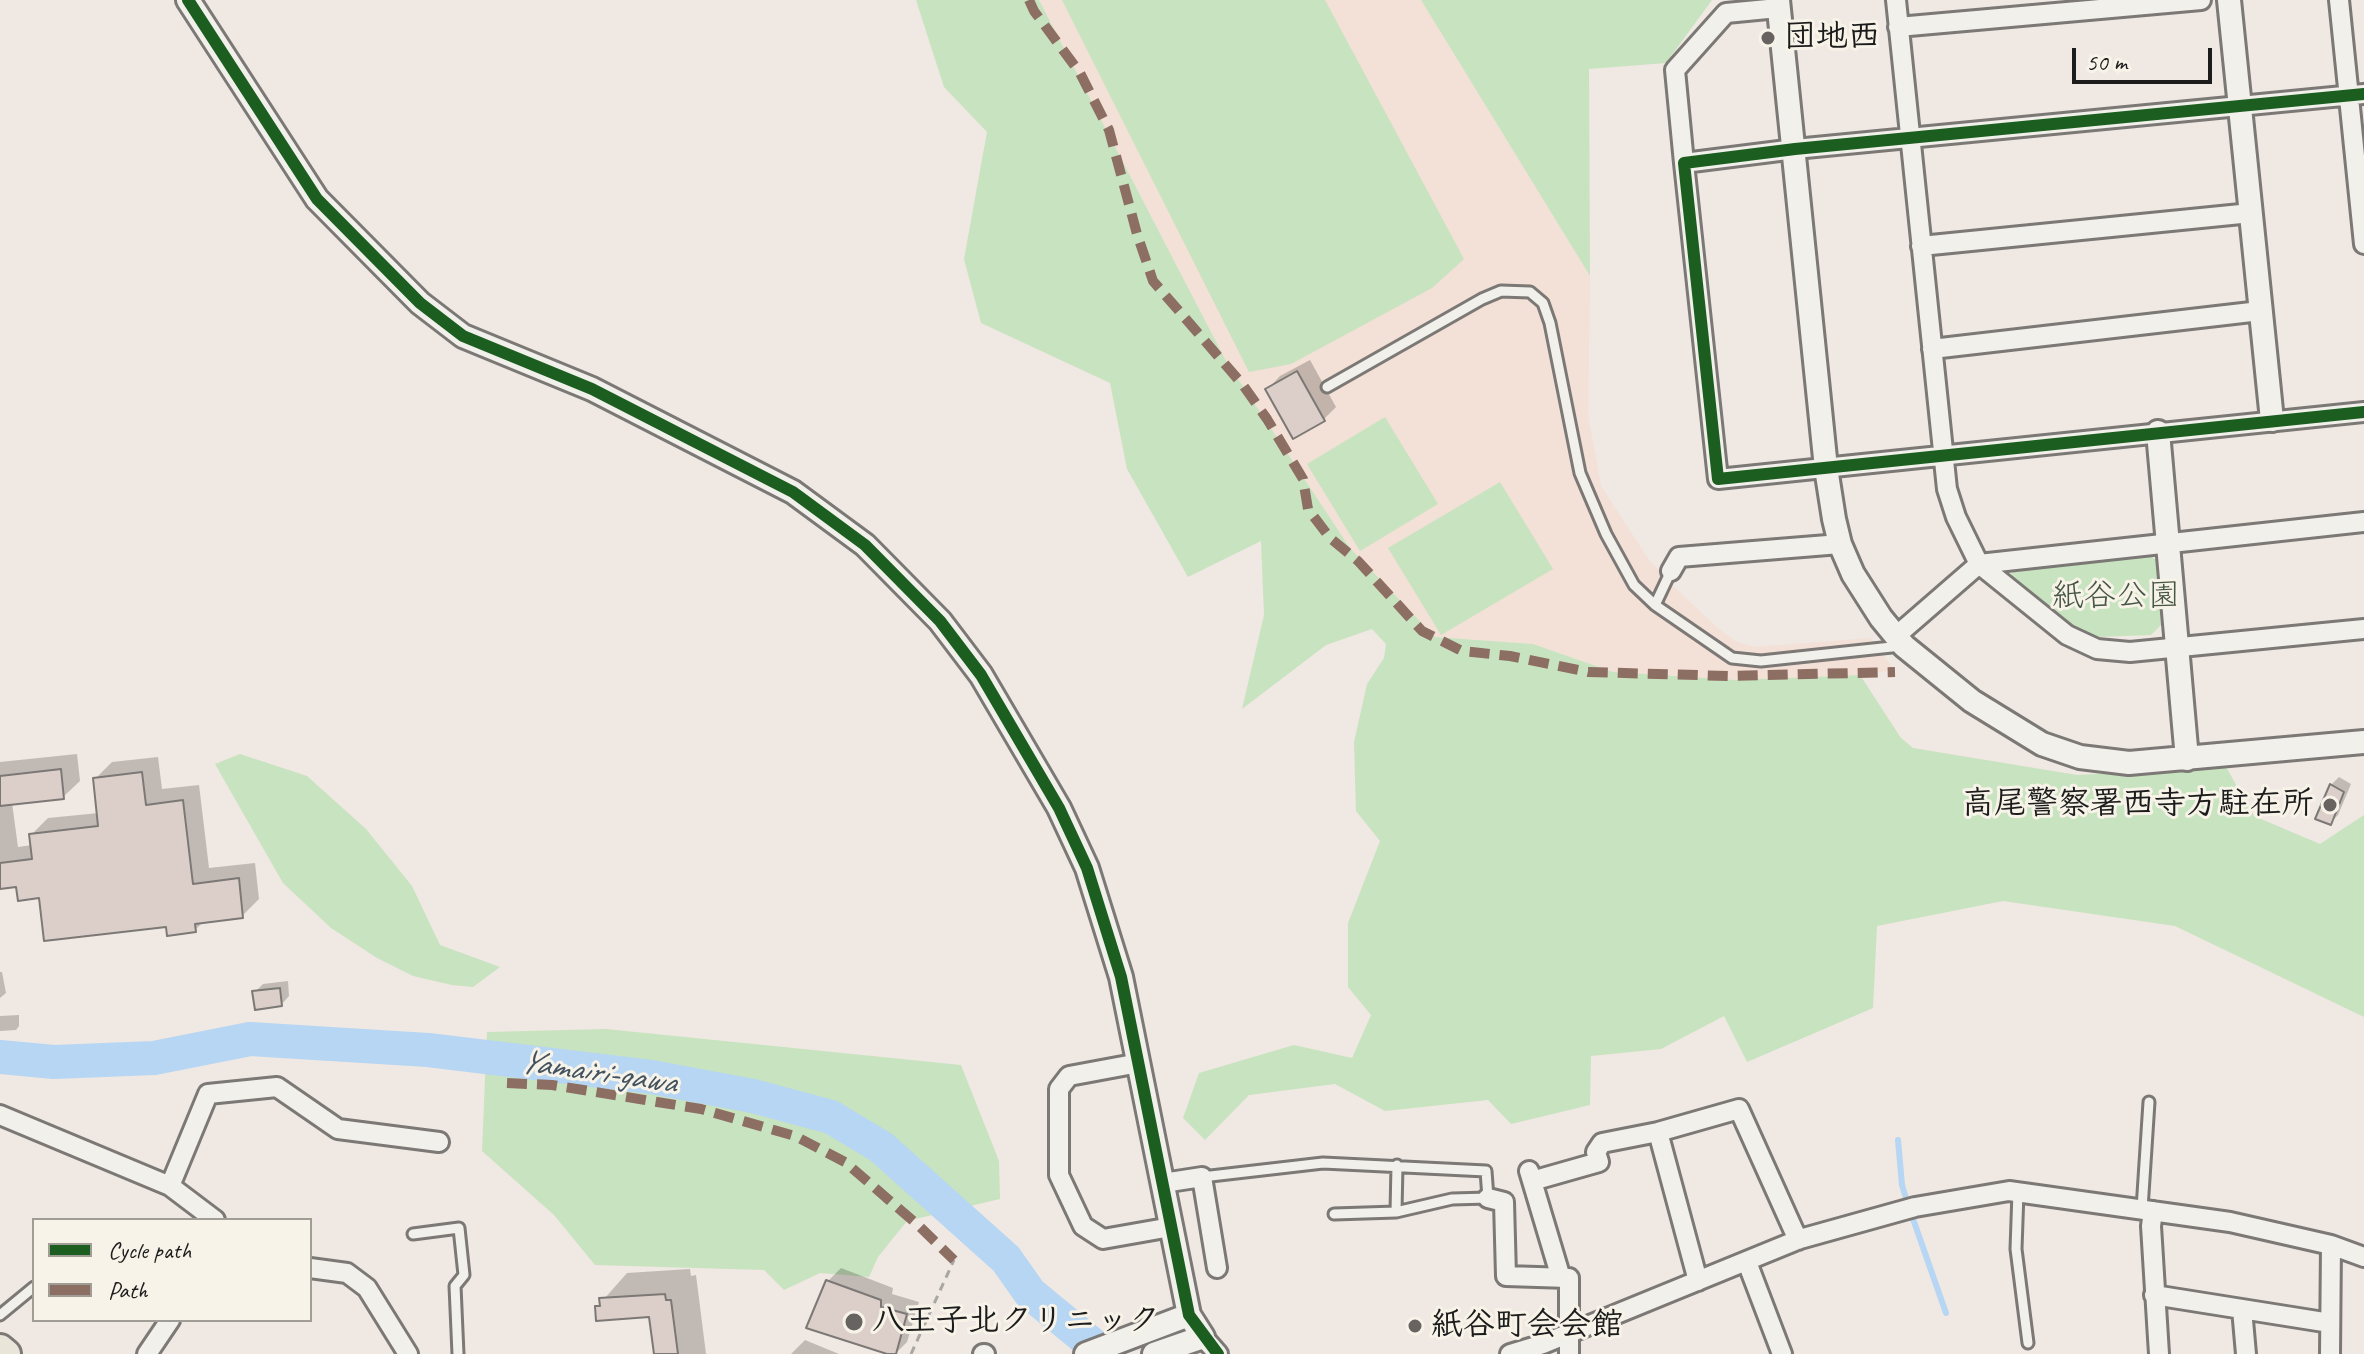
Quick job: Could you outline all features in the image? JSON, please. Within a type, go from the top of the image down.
[{"type":"main road","points":[[0,1349],[6,1354]]},
{"type":"street","points":[[188,0],[277,142],[317,199],[420,303],[463,336],[592,389],[793,492],[865,545],[940,621],[981,675],[1059,808],[1087,868],[1121,977],[1189,1315],[1210,1345],[1162,1351]]},
{"type":"street","points":[[1896,0],[1942,456],[1947,489],[1956,517],[1979,564],[2067,635],[2097,649],[2130,652],[2364,629]]},
{"type":"street","points":[[1898,27],[2201,0]]},
{"type":"street","points":[[2229,0],[2272,420]]},
{"type":"street","points":[[2339,0],[2356,94],[2364,244]]},
{"type":"street","points":[[2362,748],[2129,763],[2080,757],[2042,744],[1972,701],[1900,641],[1853,574],[1840,544],[1826,468],[1778,4],[1726,13],[1675,70],[1718,479],[1826,468],[1942,456],[2272,420],[2364,412]]},
{"type":"street","points":[[1684,163],[1795,149],[2356,94]]},
{"type":"street","points":[[1921,246],[2251,213]]},
{"type":"street","points":[[1932,349],[2260,311]]},
{"type":"street","points":[[2158,432],[2187,759]]},
{"type":"street","points":[[1900,641],[1979,564],[2364,522]]},
{"type":"street","points":[[1671,571],[1679,557],[1840,544]]},
{"type":"street","points":[[1139,1063],[1069,1076],[1059,1089],[1059,1175],[1083,1226],[1103,1239],[1171,1227]]},
{"type":"street","points":[[170,1186],[208,1094],[277,1087],[338,1129],[439,1142]]},
{"type":"street","points":[[1561,1278],[1530,1176],[1599,1162],[1596,1152],[1602,1143],[1742,1110],[1798,1240]]},
{"type":"street","points":[[0,1115],[170,1186],[212,1218]]},
{"type":"street","points":[[1658,1132],[1698,1281]]},
{"type":"street","points":[[1163,1183],[1202,1177],[1217,1268]]},
{"type":"street","points":[[1510,1354],[1543,1344],[1798,1240],[1915,1207],[2009,1191],[2230,1222],[2331,1245],[2364,1257]]},
{"type":"street","points":[[1488,1198],[1504,1202],[1506,1276],[1569,1278],[1569,1354]]},
{"type":"street","points":[[2147,1210],[2151,1226],[2159,1354]]},
{"type":"street","points":[[2330,1354],[2331,1245]]},
{"type":"street","points":[[1747,1262],[1782,1354]]},
{"type":"street","points":[[312,1268],[347,1273],[367,1288],[408,1354]]},
{"type":"street","points":[[2154,1295],[2330,1323]]},
{"type":"street","points":[[2242,1309],[2246,1354]]},
{"type":"street","points":[[1086,1354],[1189,1315]]},
{"type":"street","points":[[147,1354],[169,1322]]},
{"type":"lane","points":[[1327,387],[1491,295],[1501,291],[1530,292],[1543,303],[1550,323],[1580,473],[1606,534],[1634,585],[1655,605],[1732,658],[1761,661],[1900,641]]},
{"type":"lane","points":[[1655,605],[1671,571]]},
{"type":"lane","points":[[2147,1210],[2149,1102]]},
{"type":"lane","points":[[1202,1177],[1323,1163],[1486,1171],[1488,1198],[1452,1199],[1396,1212],[1334,1214]]},
{"type":"lane","points":[[1396,1212],[1397,1165]]},
{"type":"lane","points":[[2018,1192],[2016,1249],[2028,1343]]},
{"type":"lane","points":[[413,1234],[459,1228],[464,1275],[455,1286],[458,1354]]},
{"type":"lane","points":[[0,1315],[32,1289]]},
{"type":"path","points":[[911,1354],[954,1260]]},
{"type":"shaded area","points":[[1039,0],[1421,0],[1590,276],[1588,415],[1601,486],[1649,560],[1720,630],[1737,642],[1755,647],[1871,638],[1894,670],[1860,675],[1736,680],[1613,672],[1533,644],[1435,637],[1350,548],[1225,359]]},
{"type":"green space","points":[[916,0],[1039,0],[1225,359],[1350,548],[1435,637],[1533,644],[1613,672],[1736,680],[1860,675],[1901,738],[1913,748],[2077,775],[2226,767],[2254,816],[2320,844],[2364,815],[2364,1017],[2175,926],[2003,901],[1877,926],[1873,1008],[1747,1062],[1724,1016],[1661,1049],[1591,1056],[1590,1105],[1511,1124],[1488,1100],[1385,1111],[1335,1084],[1249,1095],[1205,1140],[1183,1118],[1199,1073],[1294,1045],[1352,1058],[1371,1015],[1348,987],[1348,923],[1380,841],[1356,811],[1354,742],[1367,684],[1384,658],[1386,644],[1372,629],[1326,645],[1242,709],[1264,615],[1261,541],[1188,577],[1127,469],[1110,383],[981,323],[964,259],[987,132],[944,87]]},
{"type":"green space","points":[[1062,0],[1325,0],[1464,259],[1432,288],[1291,364],[1249,372]]},
{"type":"green space","points":[[1421,0],[1712,0],[1666,63],[1589,69],[1590,276]]},
{"type":"green space","points":[[1385,417],[1438,504],[1360,551],[1307,464]]},
{"type":"green space","points":[[1500,482],[1553,569],[1441,635],[1388,548]]},
{"type":"green space","name":"紙谷公園","points":[[2148,554],[2159,562],[2162,624],[2151,635],[2098,637],[2084,632],[2065,621],[2010,577],[2016,566]]},
{"type":"green space","points":[[240,754],[307,776],[366,829],[412,886],[440,945],[500,967],[473,987],[413,976],[377,958],[331,928],[283,883],[215,764]]},
{"type":"green space","points":[[606,1029],[961,1065],[999,1161],[1000,1199],[907,1221],[878,1257],[869,1277],[820,1273],[784,1290],[764,1270],[595,1265],[554,1215],[482,1151],[487,1032]]},
{"type":"building","points":[[1297,371],[1325,421],[1293,439],[1265,389]]},
{"type":"building","points":[[61,769],[64,799],[0,806],[0,776]]},
{"type":"building","points":[[142,772],[146,805],[183,800],[193,884],[239,878],[243,918],[195,924],[196,932],[167,936],[166,927],[44,941],[39,898],[18,901],[16,887],[0,889],[0,863],[32,859],[29,834],[98,826],[93,778]]},
{"type":"building","name":"高尾警察署西寺方駐在所","points":[[2330,784],[2344,792],[2331,825],[2315,819]]},
{"type":"building","points":[[280,988],[282,1006],[255,1010],[252,991]]},
{"type":"building","points":[[826,1280],[881,1300],[881,1307],[907,1314],[896,1354],[887,1354],[806,1328]]},
{"type":"building","points":[[665,1294],[666,1300],[671,1300],[678,1354],[654,1354],[649,1317],[596,1321],[595,1306],[600,1306],[599,1298]]},
{"type":"waterway","name":"Yamairi-gawa","points":[[0,1057],[54,1062],[154,1058],[250,1039],[428,1050],[651,1077],[753,1096],[831,1117],[881,1147],[1006,1259],[1030,1293],[1104,1354]]},
{"type":"waterway","points":[[1898,1140],[1902,1185],[1908,1205]]},
{"type":"waterway","points":[[1912,1216],[1946,1313]]},
{"type":"marked path","points":[[1029,0],[1080,73],[1109,130],[1153,281],[1243,385],[1267,419],[1303,479],[1308,509],[1330,538],[1358,561],[1422,631],[1462,651],[1510,656],[1588,672],[1729,676],[1895,672]]},
{"type":"marked path","points":[[507,1083],[552,1085],[701,1109],[795,1136],[845,1162],[954,1260]]},
{"type":"cycle path","points":[[188,0],[317,199],[420,303],[463,336],[592,389],[793,492],[865,545],[940,621],[981,675],[1059,808],[1087,868],[1121,977],[1189,1315],[1218,1354]]},
{"type":"cycle path","points":[[2364,94],[1795,149],[1684,163],[1718,479],[2364,412]]},
{"type":"place","name":"団地西","points":[[1768,38]]},
{"type":"place","name":"高尾警察署西寺方駐在所","points":[[2330,805]]},
{"type":"place","name":"八王子北クリニック","points":[[854,1322]]},
{"type":"place","name":"紙谷町会会館","points":[[1415,1326]]}]
